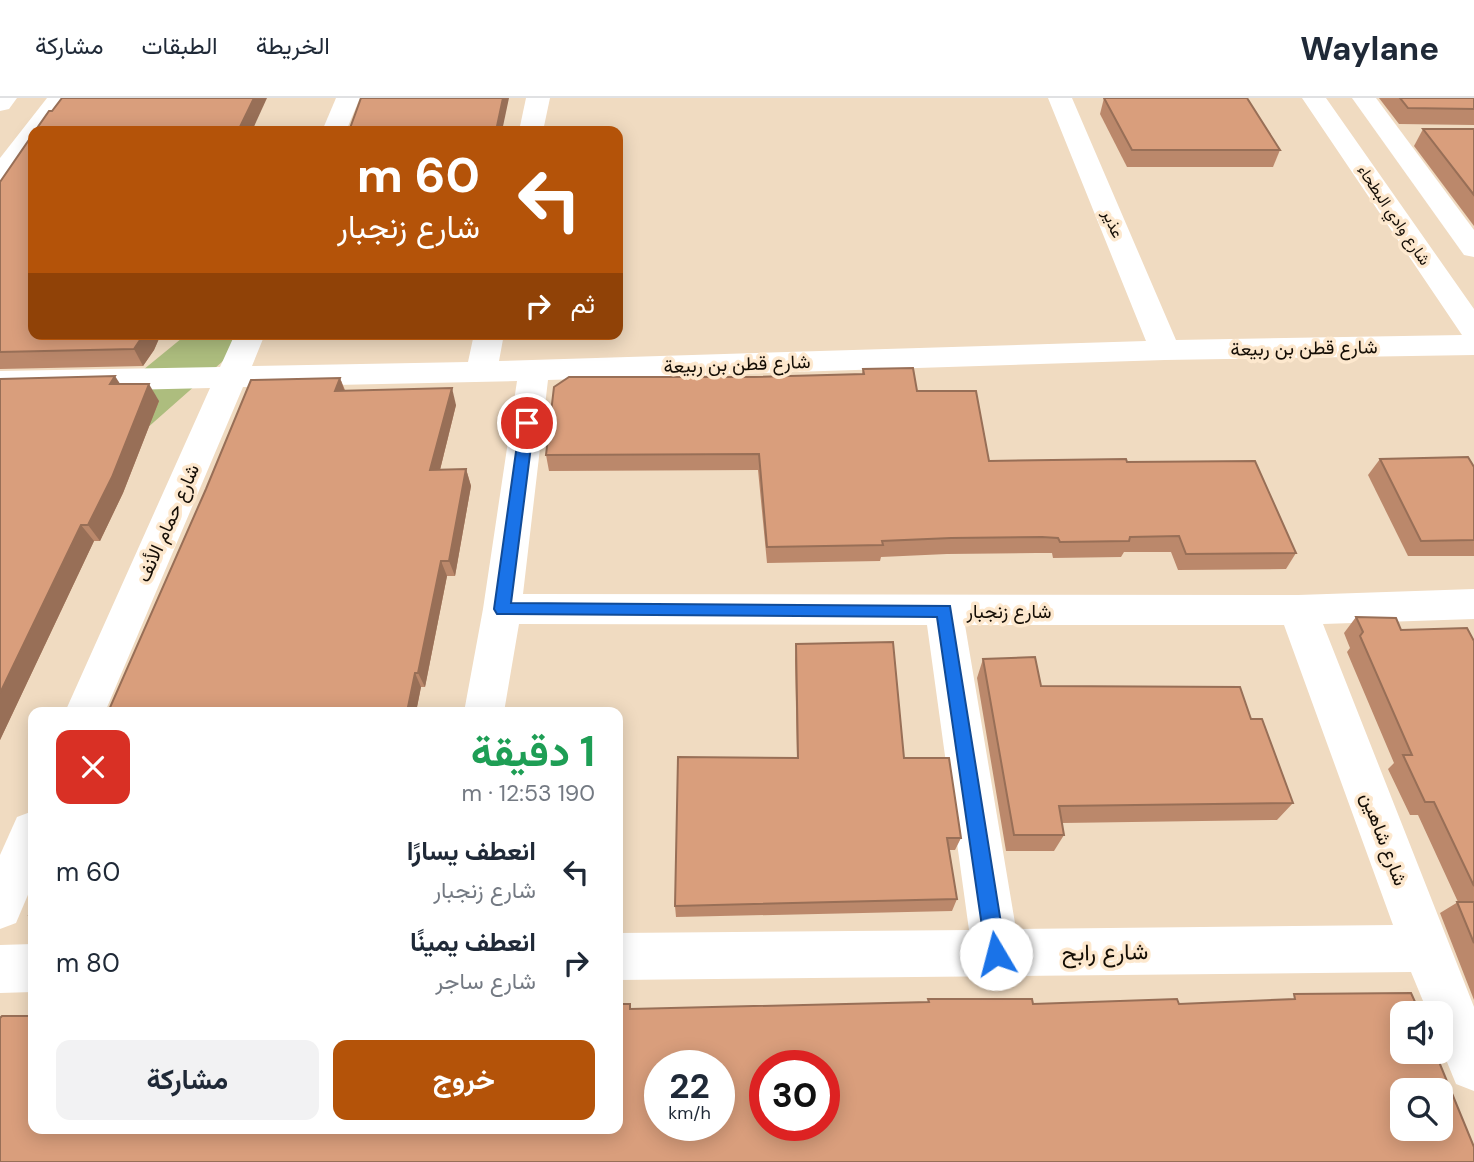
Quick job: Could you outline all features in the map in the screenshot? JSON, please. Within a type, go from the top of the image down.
[{"type":"street","points":[[0,104],[5,98]]},
{"type":"street","points":[[38,126],[59,98]]},
{"type":"street","points":[[336,126],[348,98]]},
{"type":"street","points":[[532,126],[538,98]]},
{"type":"street","name":"عذير","points":[[1060,98],[1165,349]]},
{"type":"street","name":"شارع وادي البطحاء","points":[[1314,98],[1474,331]]},
{"type":"street","points":[[1364,98],[1474,249]]},
{"type":"street","points":[[1391,135],[1418,135]]},
{"type":"street","points":[[0,176],[28,140]]},
{"type":"street","name":"شارع حمام الأنف","points":[[87,707],[248,340]]},
{"type":"street","points":[[481,372],[488,340]]},
{"type":"street","name":"شارع قطن بن ربيعة","points":[[0,382],[481,372],[1165,349],[1474,345]]},
{"type":"street","points":[[485,707],[502,609],[534,370]]},
{"type":"street","name":"شارع زنجبار","points":[[502,609],[1298,610],[1474,604]]},
{"type":"street","name":"شارع شاهين","points":[[1298,610],[1425,948],[1474,1066]]},
{"type":"street","points":[[944,611],[996,954]]},
{"type":"street","points":[[0,906],[28,842]]},
{"type":"street","name":"شارع رابح","points":[[623,957],[1425,948]]},
{"type":"street","points":[[0,969],[28,968]]},
{"type":"building","points":[[62,98],[254,98],[240,126],[38,126],[49,111],[52,111]]},
{"type":"building","points":[[361,98],[503,98],[497,126],[351,126]]},
{"type":"building","points":[[1104,98],[1247,98],[1280,150],[1132,150]]},
{"type":"building","points":[[1400,98],[1474,98],[1474,109],[1408,108]]},
{"type":"building","points":[[1423,129],[1474,129],[1474,195]]},
{"type":"building","points":[[28,141],[28,340],[140,340],[134,349],[0,352],[0,182]]},
{"type":"building","points":[[913,368],[917,391],[976,391],[989,461],[1255,461],[1296,553],[1186,554],[1179,536],[1130,537],[1129,541],[1060,542],[1058,538],[1042,537],[951,538],[882,541],[883,545],[767,547],[759,454],[546,455],[554,387],[569,377],[754,377],[864,374],[863,369]]},
{"type":"building","points":[[115,376],[110,384],[149,384],[112,477],[88,525],[81,525],[0,693],[0,379]]},
{"type":"building","points":[[340,378],[335,391],[452,388],[430,470],[466,469],[449,561],[441,561],[418,673],[415,673],[408,707],[110,707],[251,380]]},
{"type":"building","points":[[1468,457],[1474,467],[1474,540],[1421,541],[1380,459]]},
{"type":"building","points":[[1356,617],[1396,618],[1401,630],[1467,628],[1474,641],[1474,886],[1434,802],[1425,802],[1403,755],[1412,755],[1360,636],[1363,632]]},
{"type":"building","points":[[893,642],[904,758],[949,758],[961,838],[947,838],[957,899],[675,906],[678,757],[798,758],[796,644]]},
{"type":"building","points":[[1035,657],[1041,686],[1240,687],[1251,719],[1262,719],[1293,803],[1059,806],[1064,835],[1014,835],[983,659]]},
{"type":"building","points":[[1457,902],[1474,902],[1474,943]]},
{"type":"building","points":[[1411,993],[1415,1001],[1390,1001],[1390,1064],[1440,1064],[1446,1078],[1390,1078],[1390,1141],[1453,1141],[1453,1096],[1474,1147],[1474,1162],[0,1162],[2,1016],[28,1016],[28,1134],[623,1134],[623,1004],[630,1004],[630,1009],[929,1002],[928,999],[1032,999],[1033,1004],[1177,999],[1179,1004],[1295,999],[1294,994]]},
{"type":"waterway","points":[[0,492],[82,452],[214,340]]},
{"type":"route","points":[[527,423],[502,609],[944,611],[996,954]]}]
